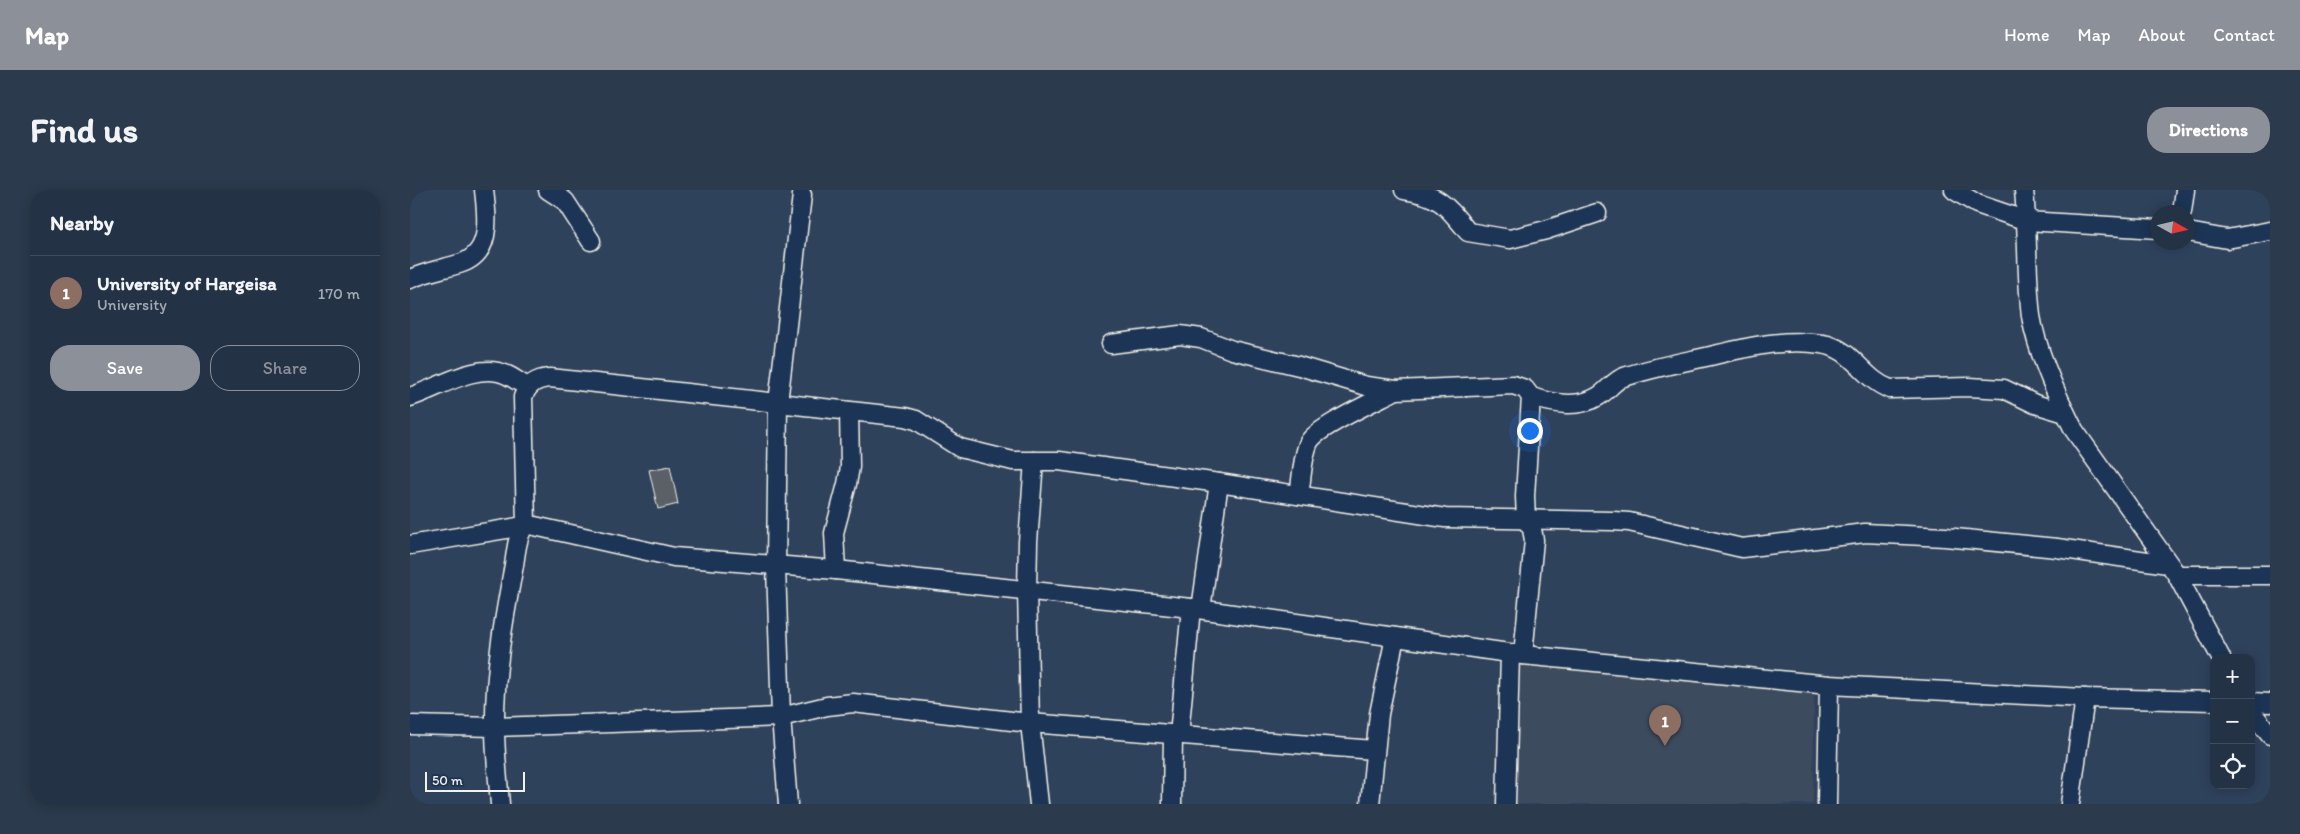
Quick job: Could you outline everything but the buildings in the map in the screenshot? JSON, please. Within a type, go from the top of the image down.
[{"type":"street","points":[[410,279],[428,271],[461,264],[479,251],[485,240],[486,228],[484,190]]},
{"type":"street","points":[[548,190],[564,201],[591,241]]},
{"type":"street","points":[[1404,190],[1429,195],[1445,204],[1468,232],[1510,238],[1546,230],[1597,214]]},
{"type":"street","points":[[1954,190],[1977,204],[2027,222],[2150,229]]},
{"type":"street","points":[[2024,190],[2032,317],[2047,369],[2074,430],[2173,570],[2219,654]]},
{"type":"street","points":[[2183,205],[2186,190]]},
{"type":"street","points":[[788,804],[781,717],[776,567],[778,403],[802,195]]},
{"type":"street","points":[[2195,233],[2227,239],[2270,231]]},
{"type":"street","points":[[1111,344],[1180,336],[1201,338],[1232,350],[1299,366],[1366,386],[1396,390],[1513,384],[1525,389],[1531,397],[1554,403],[1582,404],[1598,397],[1621,378],[1648,369],[1752,345],[1824,344],[1847,353],[1870,378],[1879,385],[1890,389],[1969,387],[2004,390],[2035,404],[2066,413]]},
{"type":"street","points":[[410,397],[476,370],[506,374],[527,387]]},
{"type":"street","points":[[500,804],[495,727],[498,666],[506,605],[523,528],[526,525],[523,397],[527,387],[539,379],[550,378],[904,417],[916,420],[960,448],[1013,461],[1059,460],[1445,518],[1630,522],[1742,548],[1865,533],[1945,537],[2047,547],[2173,570],[2270,575]]},
{"type":"street","points":[[1299,495],[1305,454],[1313,436],[1396,390]]},
{"type":"street","points":[[1506,804],[1517,654],[1534,540],[1532,529],[1526,520],[1525,496],[1531,397]]},
{"type":"street","points":[[836,570],[834,534],[850,468],[849,411]]},
{"type":"street","points":[[1034,460],[1028,542],[1028,590],[1030,723],[1039,804]]},
{"type":"street","points":[[1172,804],[1176,735],[1219,483]]},
{"type":"street","points":[[410,545],[526,525],[674,557],[776,567],[836,570],[1196,609],[1517,654],[1829,685],[2085,698],[2210,701]]},
{"type":"street","points":[[1370,804],[1374,750],[1395,637]]},
{"type":"street","points":[[1827,804],[1829,685]]},
{"type":"street","points":[[2076,802],[2085,698]]},
{"type":"street","points":[[2255,702],[2270,703]]},
{"type":"street","points":[[410,725],[495,727],[781,717],[827,706],[853,703],[1030,723],[1374,750]]},
{"type":"street","points":[[2255,716],[2270,735]]},
{"type":"shaded area","points":[[1518,663],[1814,689],[1813,804],[1516,804]]},
{"type":"place","name":"University of Hargeisa","points":[[1665,746]]}]
